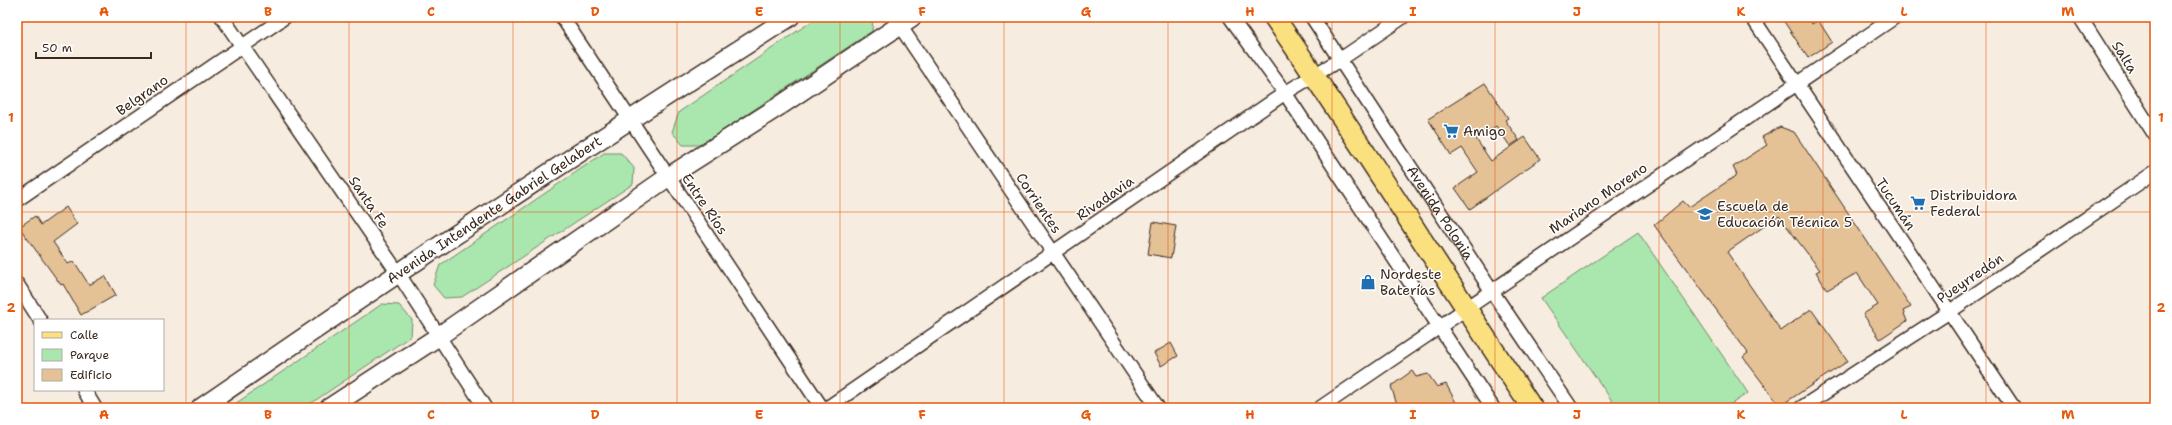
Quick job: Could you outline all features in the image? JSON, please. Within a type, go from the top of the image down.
[{"type":"main road","name":"Avenida Intendente Gabriel Gelabert","points":[[201,408],[398,273],[629,118],[790,17]]},
{"type":"main road","points":[[1274,17],[1465,309],[1532,408]]},
{"type":"main road","points":[[329,408],[439,336],[668,177],[781,105],[902,20]]},
{"type":"street","name":"Santa Fe","points":[[222,17],[398,273],[485,408]]},
{"type":"street","name":"Belgrano","points":[[17,200],[285,17]]},
{"type":"street","name":"Entre Ríos","points":[[562,17],[822,408]]},
{"type":"street","points":[[1230,17],[1285,93],[1493,408]]},
{"type":"street","name":"Avenida Polonia","points":[[1312,17],[1341,59],[1491,290],[1571,408]]},
{"type":"street","name":"Rivadavia","points":[[827,408],[1285,93],[1341,59],[1403,17]]},
{"type":"street","name":"Tucumán","points":[[1752,17],[2014,408]]},
{"type":"street","name":"Mariano Moreno","points":[[1320,408],[1440,328],[1491,290],[1895,17]]},
{"type":"street","name":"Salta","points":[[2080,17],[2155,135]]},
{"type":"street","name":"Corrientes","points":[[902,20],[1054,253],[1158,408]]},
{"type":"street","name":"Pueyrredón","points":[[1801,408],[1949,312],[2155,172]]},
{"type":"street","points":[[17,284],[39,319]]},
{"type":"street","points":[[85,391],[95,408]]},
{"type":"green space","points":[[818,17],[873,17],[872,31],[701,145],[683,145],[672,132],[679,112]]},
{"type":"green space","points":[[604,153],[621,153],[634,168],[633,184],[462,297],[444,298],[433,285],[440,265]]},
{"type":"green space","points":[[1638,232],[1748,393],[1725,408],[1617,408],[1541,298]]},
{"type":"green space","points":[[382,304],[399,305],[412,320],[411,336],[304,408],[229,408]]},
{"type":"building","points":[[1781,17],[1807,17],[1812,24],[1818,20],[1832,42],[1808,58]]},
{"type":"building","points":[[1485,83],[1508,118],[1505,120],[1519,140],[1510,146],[1496,126],[1476,139],[1491,161],[1525,137],[1540,159],[1470,209],[1455,188],[1478,172],[1462,148],[1451,155],[1428,119]]},
{"type":"building","points":[[1780,127],[1794,132],[1911,307],[1903,311],[1907,321],[1880,339],[1863,314],[1878,305],[1857,273],[1827,290],[1816,272],[1820,270],[1779,216],[1727,252],[1781,331],[1811,309],[1848,361],[1780,406],[1743,357],[1748,353],[1654,225],[1683,201],[1689,207],[1737,175],[1733,167],[1767,145],[1762,137]]},
{"type":"building","points":[[66,207],[77,224],[53,242],[68,264],[74,261],[89,285],[105,276],[116,295],[81,315],[63,284],[61,285],[19,227],[35,216],[41,225]]},
{"type":"building","points":[[1153,222],[1176,226],[1171,258],[1148,254]]},
{"type":"building","points":[[1171,343],[1178,356],[1161,366],[1154,353]]},
{"type":"building","points":[[1412,371],[1416,377],[1428,374],[1437,387],[1446,384],[1459,408],[1398,408],[1391,386]]},
{"type":"place","name":"Amigo","points":[[1451,131]]},
{"type":"place","name":"Distribuidora Federal","points":[[1918,203]]},
{"type":"place","name":"Escuela de Educación Técnica 5","points":[[1705,214]]},
{"type":"place","name":"Nordeste Baterías","points":[[1368,282]]}]
